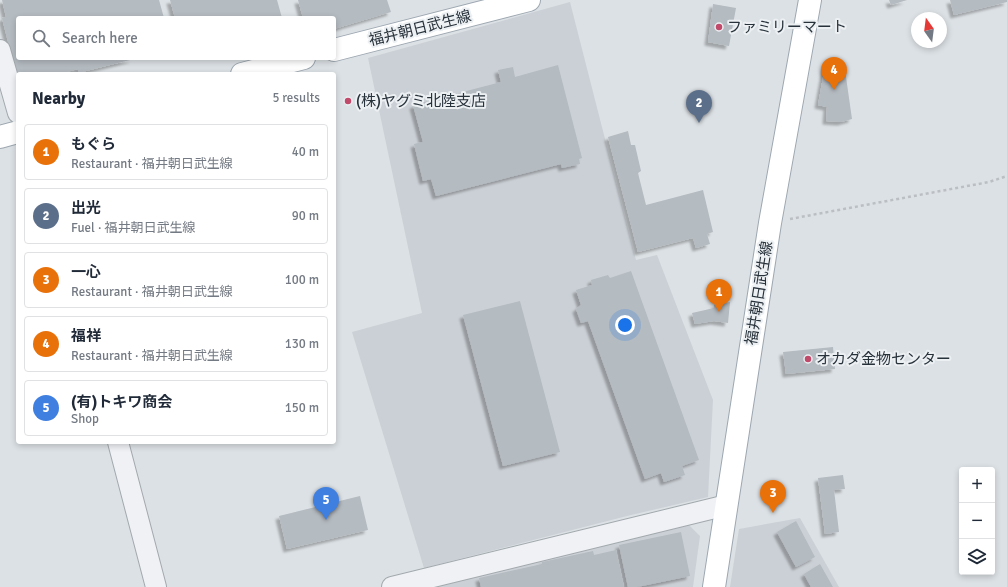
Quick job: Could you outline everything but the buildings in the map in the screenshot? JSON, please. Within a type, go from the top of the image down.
[{"type":"main road","name":"福井朝日武生線","points":[[336,49],[529,0]]},
{"type":"main road","name":"福井朝日武生線","points":[[714,587],[770,222],[810,0]]},
{"type":"main road","points":[[250,72],[296,60]]},
{"type":"main road","points":[[0,136],[16,132]]},
{"type":"street","points":[[0,50],[16,106]]},
{"type":"street","points":[[119,444],[156,587]]},
{"type":"street","points":[[392,587],[727,505]]},
{"type":"path","points":[[770,222],[989,182],[1007,176]]},
{"type":"shaded area","points":[[570,2],[636,260],[657,255],[713,400],[708,497],[627,516],[424,568],[352,332],[422,313],[368,58]]},
{"type":"shaded area","points":[[800,518],[839,587],[730,587],[739,529]]},
{"type":"shaded area","points":[[688,524],[700,536],[693,587],[436,587]]},
{"type":"place","name":"ファミリーマート","points":[[719,27]]},
{"type":"place","name":"福祥","points":[[834,90]]},
{"type":"place","name":"(株)ヤグミ北陸支店","points":[[348,101]]},
{"type":"place","name":"出光","points":[[699,123]]},
{"type":"place","name":"もぐら","points":[[719,312]]},
{"type":"place","name":"オカダ金物センター","points":[[808,359]]},
{"type":"place","name":"一心","points":[[773,513]]},
{"type":"place","name":"(有)トキワ商会","points":[[326,520]]}]
